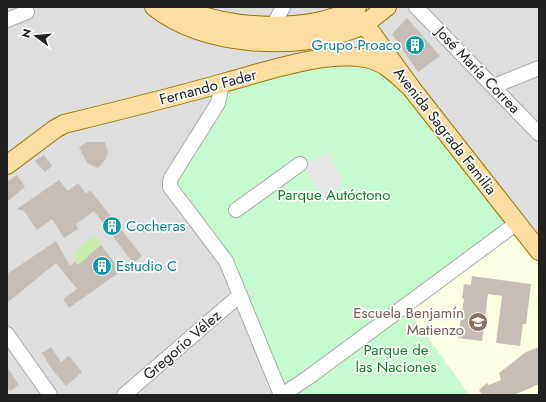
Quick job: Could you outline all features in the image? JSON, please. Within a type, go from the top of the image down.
[{"type":"main road","points":[[154,7],[175,22],[201,31],[250,41],[290,42],[316,39],[357,17],[387,7]]},
{"type":"main road","points":[[180,7],[208,17],[239,23],[273,26],[294,26],[337,16],[357,17]]},
{"type":"main road","points":[[290,42],[335,53],[357,17]]},
{"type":"main road","name":"Avenida Sagrada Familia","points":[[357,17],[539,251]]},
{"type":"main road","name":"Fernando Fader","points":[[7,165],[64,124],[222,84],[335,53],[366,58],[387,66],[412,89]]},
{"type":"street","points":[[273,26],[283,7]]},
{"type":"street","name":"José María Correa","points":[[416,7],[539,134]]},
{"type":"street","points":[[7,20],[27,12]]},
{"type":"street","points":[[494,86],[539,68]]},
{"type":"street","points":[[222,84],[218,102],[170,182],[170,187],[226,261],[281,395],[309,377],[517,223]]},
{"type":"street","points":[[236,210],[300,164]]},
{"type":"street","name":"Gregorio Vélez","points":[[124,395],[240,295]]},
{"type":"street","points":[[7,334],[50,395]]},
{"type":"shaded area","points":[[7,7],[539,7],[539,395],[7,395]]},
{"type":"shaded area","points":[[329,152],[343,183],[325,202],[304,165]]},
{"type":"shaded area","name":"Escuela Benjamín Matienzo","points":[[517,223],[539,251],[539,395],[469,395],[405,306]]},
{"type":"green space","name":"Parque Autóctono","points":[[376,61],[517,223],[405,306],[469,395],[281,395],[226,261],[171,178],[222,84],[288,65]]},
{"type":"green space","points":[[96,236],[101,245],[83,261],[88,276],[75,262],[73,253],[88,240]]},
{"type":"building","name":"Grupo Proaco","points":[[407,18],[440,56],[418,72],[392,34]]},
{"type":"building","points":[[87,142],[105,142],[108,152],[106,159],[98,168],[87,163],[79,147]]},
{"type":"building","points":[[44,155],[52,166],[45,172],[35,161]]},
{"type":"building","points":[[17,175],[25,187],[7,202],[7,182]]},
{"type":"building","points":[[59,180],[68,191],[78,183],[86,194],[90,190],[142,256],[133,263],[94,211],[76,224],[78,229],[64,238],[52,219],[37,230],[24,211],[17,209]]},
{"type":"building","points":[[56,241],[70,266],[75,262],[78,265],[101,245],[121,271],[69,308],[63,299],[77,289],[56,263],[7,303],[7,274]]},
{"type":"building","points":[[472,276],[531,284],[526,324],[523,324],[520,346],[496,343],[502,296],[488,294],[482,341],[458,338],[464,299],[462,298],[464,284],[471,285]]},
{"type":"building","points":[[51,347],[61,362],[69,356],[82,372],[66,386],[51,368],[42,353]]},
{"type":"building","points":[[539,347],[539,384],[514,395],[482,395],[479,390],[487,383],[489,385],[501,380],[499,373],[526,352]]},
{"type":"building","points":[[7,367],[19,385],[10,391],[7,387]]},
{"type":"place","name":"Grupo Proaco","points":[[415,45]]},
{"type":"place","name":"Cocheras","points":[[112,226]]},
{"type":"place","name":"Estudio C","points":[[102,266]]},
{"type":"place","name":"Escuela Benjamín Matienzo","points":[[478,322]]},
{"type":"park label","name":"Parque de las Naciones","points":[[396,358]]}]
